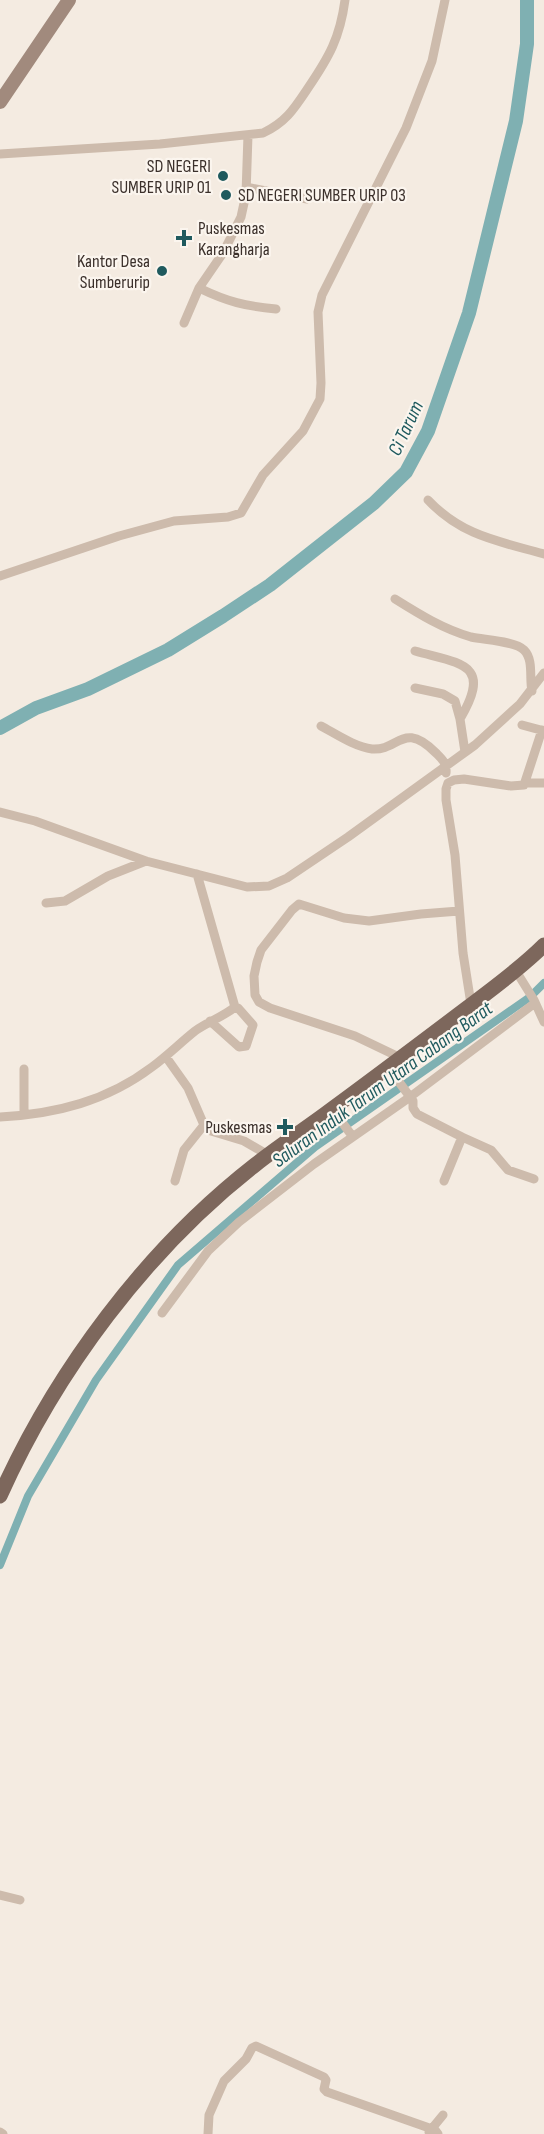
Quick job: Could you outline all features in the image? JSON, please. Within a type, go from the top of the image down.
[{"type":"main road","points":[[0,102],[69,0]]},
{"type":"main road","points":[[0,1496],[34,1429],[74,1362],[139,1277],[192,1222],[268,1155],[333,1112],[390,1070],[401,1058],[471,1005],[519,975],[544,945]]},
{"type":"street","points":[[0,154],[160,144],[263,133],[278,126],[290,115],[330,55],[342,22],[345,0]]},
{"type":"street","points":[[0,576],[130,533],[174,521],[234,516],[244,510],[263,475],[303,431],[320,399],[318,312],[321,295],[406,128],[432,61],[445,0]]},
{"type":"street","points":[[184,323],[199,288],[223,253],[241,217],[246,187],[249,135]]},
{"type":"street","points":[[246,187],[307,199]]},
{"type":"street","points":[[199,288],[221,299],[242,305],[276,309]]},
{"type":"street","points":[[428,500],[458,525],[503,544],[544,554]]},
{"type":"street","points":[[395,599],[450,630],[522,647],[530,661],[532,691]]},
{"type":"street","points":[[415,651],[455,662],[469,669],[473,674],[474,691],[471,701],[460,718]]},
{"type":"street","points":[[0,812],[35,821],[146,861],[254,887],[269,886],[279,882],[348,837],[447,767],[532,691],[544,673]]},
{"type":"street","points":[[415,688],[451,697],[455,701],[465,753]]},
{"type":"street","points":[[522,725],[543,731],[530,762],[525,783]]},
{"type":"street","points":[[321,726],[371,749],[382,748],[404,738],[417,740],[429,746],[447,767],[446,792],[471,1005]]},
{"type":"street","points":[[446,792],[448,783],[464,779],[511,786],[544,783]]},
{"type":"street","points":[[46,903],[65,902],[108,876],[146,861]]},
{"type":"street","points":[[196,874],[236,1008],[253,1025],[246,1046],[239,1047],[210,1021]]},
{"type":"street","points":[[401,1058],[368,1041],[270,1008],[257,1000],[254,985],[258,956],[297,905],[308,906],[344,918],[369,921],[459,912]]},
{"type":"street","points":[[519,975],[535,1001],[544,1022]]},
{"type":"street","points":[[0,1117],[61,1109],[101,1098],[122,1088],[166,1057],[210,1021],[257,1000]]},
{"type":"street","points":[[162,1313],[208,1251],[221,1238],[351,1134],[409,1095],[535,1001]]},
{"type":"street","points":[[166,1057],[188,1088],[204,1125],[211,1131],[244,1142],[268,1155]]},
{"type":"street","points":[[24,1069],[24,1115]]},
{"type":"street","points":[[390,1070],[409,1095],[417,1114],[491,1150],[508,1170],[534,1179]]},
{"type":"street","points":[[333,1112],[351,1134]]},
{"type":"street","points":[[175,1181],[184,1150],[204,1125]]},
{"type":"street","points":[[444,1181],[462,1137]]},
{"type":"street","points":[[0,1895],[20,1900]]},
{"type":"street","points":[[208,2134],[209,2115],[224,2082],[256,2046],[324,2077],[326,2080],[324,2089],[327,2092],[432,2132],[443,2115]]},
{"type":"waterway","name":"Ci Tarum","points":[[0,728],[36,708],[88,689],[168,650],[223,616],[270,585],[374,503],[406,472],[428,431],[469,313],[516,121],[527,44],[527,0]]},
{"type":"waterway","name":"Saluran Induk Tarum Utara Cabang Barat","points":[[0,1565],[28,1496],[96,1380],[178,1265],[315,1147],[530,997],[544,983]]},
{"type":"place","name":"SD NEGERI SUMBER URIP 01","points":[[223,176]]},
{"type":"place","name":"SD NEGERI SUMBER URIP 03","points":[[226,195]]},
{"type":"place","name":"Puskesmas Karangharja","points":[[184,238]]},
{"type":"place","name":"Kantor Desa Sumberurip","points":[[162,271]]},
{"type":"place","name":"Puskesmas","points":[[285,1127]]}]
